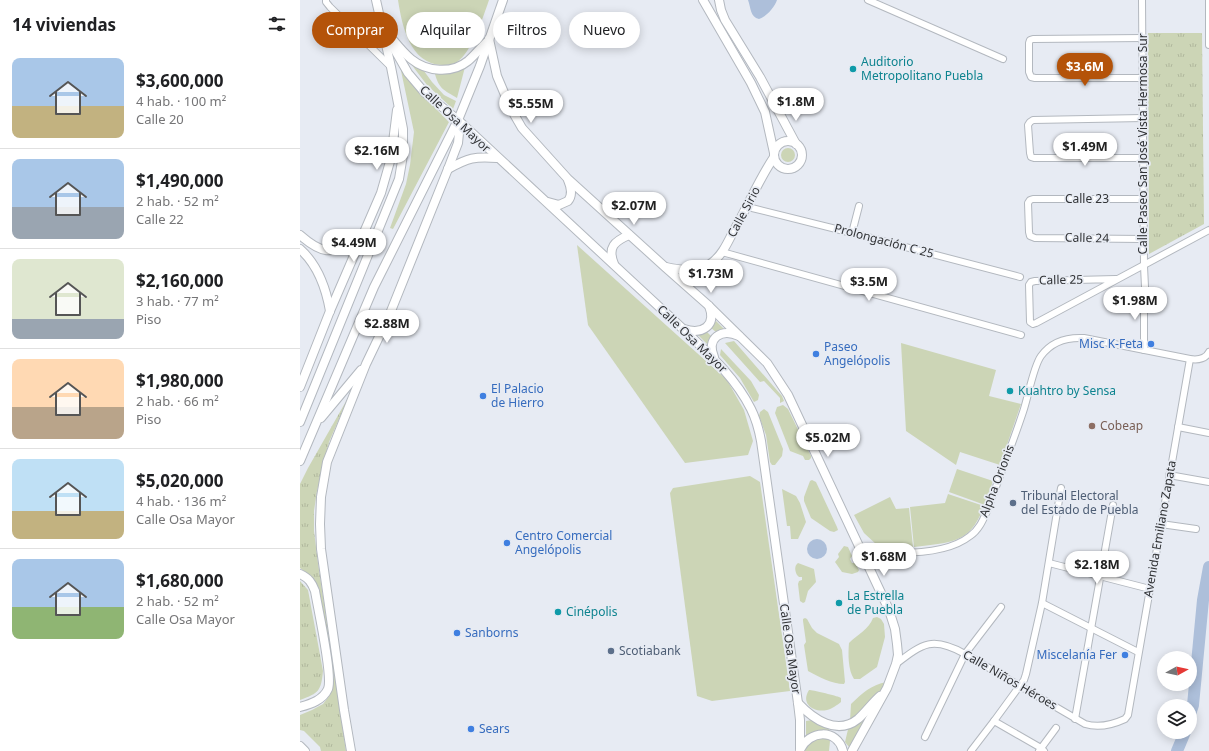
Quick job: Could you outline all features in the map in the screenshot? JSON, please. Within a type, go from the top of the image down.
[{"type":"street","points":[[376,0],[379,12]]},
{"type":"street","points":[[300,461],[374,287],[458,120],[480,66],[503,0]]},
{"type":"street","points":[[703,0],[751,83],[765,112],[774,155],[779,165],[782,168],[787,169],[795,167],[799,164],[802,156],[799,147],[760,77],[725,20],[719,0]]},
{"type":"street","points":[[868,0],[1003,59]]},
{"type":"street","name":"Calle Paseo San José Vista Hermosa Sur","points":[[1142,0],[1145,287]]},
{"type":"street","points":[[1209,0],[1209,45]]},
{"type":"street","points":[[326,1],[391,67]]},
{"type":"street","points":[[1143,38],[1034,38],[1028,43],[1029,72],[1031,76],[1035,78],[1143,78]]},
{"type":"street","points":[[398,46],[410,59],[420,65],[435,70],[448,70],[465,63],[489,39]]},
{"type":"street","points":[[489,39],[497,76],[511,108],[522,128],[568,179],[664,267],[708,304],[767,363],[788,395],[862,551],[894,623],[898,655],[896,664],[887,688],[852,751]]},
{"type":"street","points":[[300,422],[399,179],[404,155],[403,129],[387,48]]},
{"type":"street","name":"Calle Osa Mayor","points":[[394,48],[408,73],[425,93],[458,120],[497,158],[614,264],[715,359],[742,392],[751,409],[762,441],[798,703],[800,720],[800,751]]},
{"type":"street","points":[[751,83],[760,77]]},
{"type":"street","points":[[300,387],[330,311],[381,193],[391,158],[398,102]]},
{"type":"street","points":[[1143,118],[1033,120],[1028,125],[1030,153],[1031,157],[1034,158],[1143,158]]},
{"type":"street","points":[[351,751],[321,549],[321,497],[327,462],[366,364],[389,316],[458,143],[458,120]]},
{"type":"street","points":[[774,155],[777,146],[783,142],[790,141],[796,144]]},
{"type":"street","name":"Calle Sirio","points":[[664,267],[682,270],[698,269],[710,265],[722,252],[748,207],[774,155]]},
{"type":"street","points":[[448,169],[461,162],[480,156],[497,158]]},
{"type":"street","points":[[545,201],[559,205],[568,201],[572,194],[568,179]]},
{"type":"street","name":"Calle 23","points":[[1030,236],[1028,232],[1028,203],[1030,200],[1144,199]]},
{"type":"street","points":[[852,232],[859,206]]},
{"type":"street","name":"Prolongación C 25","points":[[748,207],[852,232],[1020,277]]},
{"type":"street","points":[[1116,279],[1144,266],[1209,230]]},
{"type":"street","points":[[300,235],[309,243],[322,250],[331,251],[360,241]]},
{"type":"street","points":[[614,264],[611,255],[613,246],[619,240],[629,235]]},
{"type":"street","name":"Calle 24","points":[[1030,236],[1035,238],[1144,239]]},
{"type":"street","points":[[300,249],[317,270],[328,299],[330,311]]},
{"type":"street","points":[[722,252],[1021,335]]},
{"type":"street","name":"Calle 25","points":[[1116,279],[1036,323],[1033,324],[1030,322],[1029,285],[1031,282],[1035,280],[1116,279]]},
{"type":"street","points":[[1144,302],[1144,350],[1190,359],[1202,359],[1207,356],[1209,352]]},
{"type":"street","points":[[683,329],[697,332],[706,327],[711,316],[708,304]]},
{"type":"street","points":[[715,359],[711,347],[713,341],[718,335],[727,332],[735,334],[741,338]]},
{"type":"street","name":"Alpha Orionis","points":[[862,551],[899,553],[943,548],[963,541],[977,530],[983,522],[1023,414],[1036,367],[1040,358],[1053,344],[1069,338],[1084,338],[1144,350]]},
{"type":"street","name":"Avenida Emiliano Zapata","points":[[1125,719],[1128,715],[1190,359]]},
{"type":"street","points":[[316,425],[366,364]]},
{"type":"street","points":[[1178,427],[1209,433]]},
{"type":"street","points":[[1169,475],[1209,482]]},
{"type":"street","points":[[971,751],[1020,686],[1026,674],[1042,603],[1061,488]]},
{"type":"street","points":[[1075,719],[1112,504]]},
{"type":"street","points":[[1161,524],[1196,529]]},
{"type":"street","points":[[1049,563],[1150,589]]},
{"type":"street","points":[[300,574],[307,577],[316,591],[329,673],[328,689],[318,700],[300,707]]},
{"type":"street","points":[[1042,603],[1138,652]]},
{"type":"street","points":[[925,737],[965,654],[1001,607]]},
{"type":"street","name":"Calle Niños Héroes","points":[[896,664],[924,645],[931,643],[946,645],[965,654],[1075,719],[1092,727],[1101,727],[1125,719]]},
{"type":"street","points":[[798,703],[807,712],[821,722],[842,726],[851,724],[858,719],[887,688]]},
{"type":"street","points":[[994,721],[1041,750],[1056,728]]},
{"type":"street","points":[[800,751],[809,739],[825,734],[835,739],[840,744],[843,751]]},
{"type":"street","points":[[300,746],[305,751]]},
{"type":"green space","points":[[398,0],[489,0],[485,12],[406,12],[406,34]]},
{"type":"green space","points":[[1148,33],[1202,33],[1204,224],[1149,254]]},
{"type":"green space","points":[[413,48],[468,48],[462,57],[450,65],[431,63],[422,58]]},
{"type":"green space","points":[[411,64],[424,71],[444,95],[456,101],[453,109],[427,85]]},
{"type":"green space","points":[[400,66],[429,102],[449,122],[393,229],[390,228],[406,184],[414,132]]},
{"type":"green space","points":[[465,67],[457,98],[440,86],[435,74],[450,72]]},
{"type":"green space","points":[[785,148],[791,148],[795,152],[795,158],[791,162],[785,162],[781,158],[781,152]]},
{"type":"green space","points":[[577,245],[727,380],[744,410],[753,441],[748,455],[685,463],[588,325]]},
{"type":"green space","points":[[716,321],[725,330],[717,333],[710,327]]},
{"type":"green space","points":[[706,331],[713,338],[707,344],[698,335]]},
{"type":"green space","points":[[734,341],[782,396],[784,401],[780,403],[780,398],[764,381],[760,382],[725,343]]},
{"type":"green space","points":[[901,343],[996,370],[989,396],[1021,404],[1000,465],[960,452],[956,465],[906,431]]},
{"type":"green space","points":[[721,349],[751,381],[759,395],[758,400],[754,402],[740,378],[720,355]]},
{"type":"green space","points":[[349,396],[329,442],[317,491],[314,511],[314,531],[318,563],[346,751],[321,751],[320,747],[304,731],[300,730],[300,715],[323,704],[330,695],[334,678],[319,588],[312,577],[300,568],[300,484]]},
{"type":"green space","points":[[783,405],[788,409],[811,456],[809,460],[805,460],[803,456],[790,451],[775,413],[777,407]]},
{"type":"green space","points":[[764,409],[768,412],[783,449],[782,456],[775,465],[772,465],[770,462],[766,435],[759,416],[760,412]]},
{"type":"green space","points":[[957,469],[993,481],[985,505],[949,492]]},
{"type":"green space","points":[[750,476],[760,482],[790,691],[712,701],[697,696],[670,493],[673,488]]},
{"type":"green space","points":[[812,480],[816,482],[837,527],[838,530],[834,532],[830,531],[811,518],[804,501],[804,497],[810,481]]},
{"type":"green space","points":[[782,489],[796,496],[800,503],[806,522],[798,539],[791,539],[790,526],[787,526]]},
{"type":"green space","points":[[948,494],[984,506],[978,519],[965,535],[957,539],[938,544],[914,547],[910,507],[945,503]]},
{"type":"green space","points":[[890,497],[896,509],[909,508],[913,547],[909,548],[877,545],[864,533],[854,515]]},
{"type":"green space","points":[[844,546],[848,547],[852,556],[850,559],[852,563],[855,563],[859,570],[858,572],[852,574],[842,572],[835,562],[839,557],[838,554]]},
{"type":"green space","points":[[798,563],[814,569],[816,582],[808,591],[805,602],[803,603],[800,601],[798,584],[799,581],[802,580],[802,577],[797,575],[795,570]]},
{"type":"green space","points":[[300,581],[308,590],[323,671],[318,690],[300,700]]},
{"type":"green space","points":[[877,617],[881,619],[884,624],[885,637],[877,667],[860,679],[854,679],[850,667],[849,643],[866,629],[873,618]]},
{"type":"green space","points":[[805,618],[817,633],[839,644],[842,650],[844,684],[839,684],[821,678],[808,671],[804,645],[806,642],[803,619]]},
{"type":"green space","points":[[887,682],[877,702],[849,747],[845,742],[850,721],[851,704],[871,687]]},
{"type":"green space","points":[[809,690],[839,697],[841,698],[841,702],[833,708],[827,710],[822,711],[813,709],[807,703],[806,699]]},
{"type":"green space","points":[[825,718],[829,725],[829,732],[817,732],[806,736],[806,721]]},
{"type":"green space","points":[[822,738],[829,739],[829,751],[805,751],[806,744]]},
{"type":"water","points":[[748,0],[777,0],[770,11],[759,19],[752,14]]},
{"type":"water","points":[[817,539],[824,542],[827,549],[824,556],[817,559],[810,556],[807,549],[810,542]]},
{"type":"waterway","points":[[1194,699],[1203,600],[1209,567]]},
{"type":"waterway","points":[[1177,751],[1182,739]]},
{"type":"place","name":"Auditorio Metropolitano Puebla","points":[[853,69]]},
{"type":"place","name":"Misc K-Feta","points":[[1151,344]]},
{"type":"place","name":"Paseo Angelópolis","points":[[816,354]]},
{"type":"place","name":"Kuahtro by Sensa","points":[[1010,391]]},
{"type":"place","name":"El Palacio de Hierro","points":[[483,396]]},
{"type":"place","name":"Cobeap","points":[[1092,426]]},
{"type":"place","name":"Tribunal Electoral del Estado de Puebla","points":[[1013,503]]},
{"type":"place","name":"Centro Comercial Angelópolis","points":[[507,543]]},
{"type":"place","name":"La Estrella de Puebla","points":[[839,603]]},
{"type":"place","name":"Cinépolis","points":[[558,612]]},
{"type":"place","name":"Sanborns","points":[[457,633]]},
{"type":"place","name":"Scotiabank","points":[[611,651]]},
{"type":"place","name":"Miscelanía Fer","points":[[1125,655]]},
{"type":"place","name":"Sears","points":[[471,729]]}]
